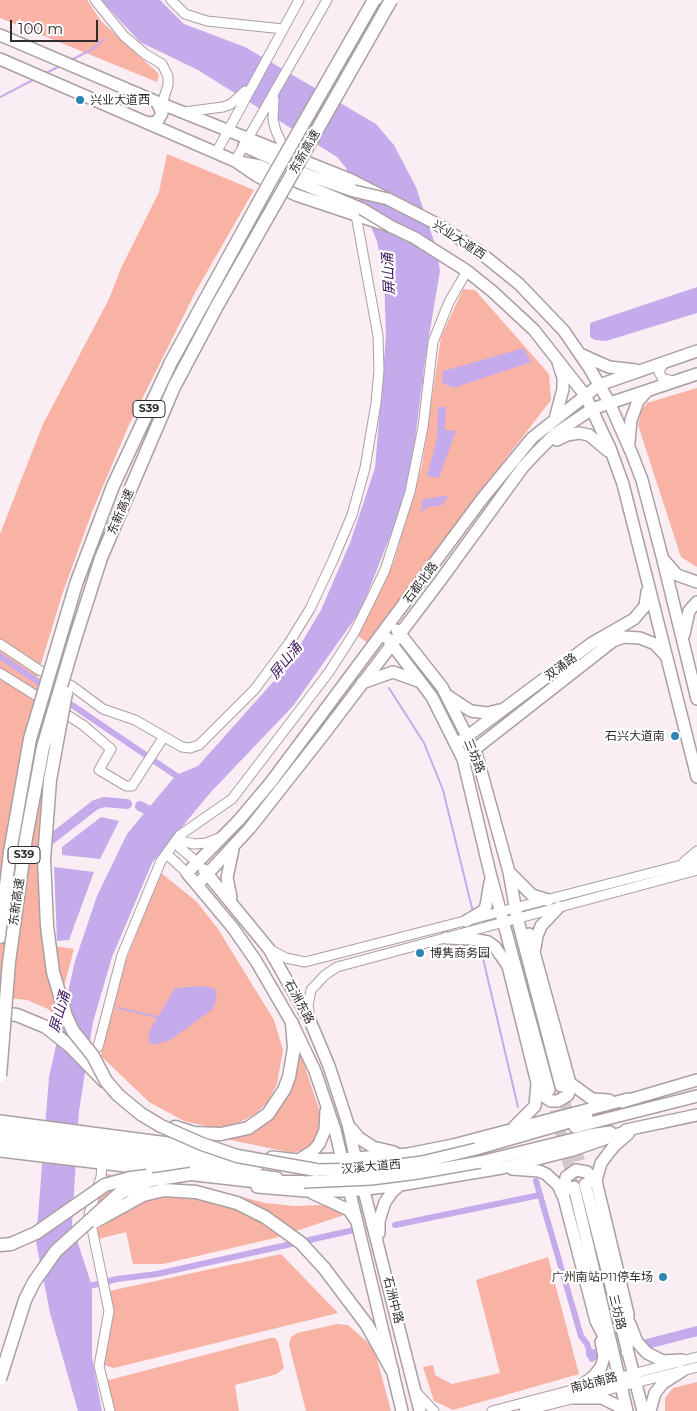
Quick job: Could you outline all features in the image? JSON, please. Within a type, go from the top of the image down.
[{"type":"highway","name":"东新高速","points":[[0,937],[10,852],[30,739],[76,584],[113,486],[171,362],[270,180],[374,0]]},
{"type":"highway","name":"东新高速","points":[[0,1076],[9,962],[26,838],[43,748],[74,639],[101,558],[174,387],[222,297],[391,0]]},
{"type":"highway","points":[[74,639],[46,816],[44,859],[47,926],[53,972],[66,1016],[73,1031],[93,1056],[106,1081],[118,1096],[144,1112],[186,1131],[212,1135],[240,1131],[268,1114],[284,1090],[292,1062],[292,1023]]},
{"type":"highway","points":[[0,885],[10,852]]},
{"type":"highway","points":[[0,1014],[16,1015],[40,1023],[71,1047],[118,1096],[141,1114],[202,1144],[256,1160],[316,1170]]},
{"type":"highway","points":[[0,1379],[17,1324],[34,1282],[46,1264],[74,1233],[111,1200],[129,1188],[162,1177],[191,1174]]},
{"type":"highway","points":[[6,1245],[36,1233],[105,1185],[130,1178],[191,1174],[305,1186]]},
{"type":"highway","points":[[74,1233],[143,1195],[164,1190],[185,1190],[228,1200],[265,1217],[301,1243],[324,1268],[367,1326],[392,1370]]},
{"type":"main road","name":"兴业大道西","points":[[0,35],[159,103],[228,130],[246,142],[289,154],[349,179],[435,223],[477,250],[519,284],[564,331],[599,385]]},
{"type":"main road","points":[[0,59],[235,161]]},
{"type":"main road","points":[[148,123],[156,122],[162,113],[159,103]]},
{"type":"main road","points":[[246,142],[308,175],[354,191],[388,198]]},
{"type":"main road","name":"兴业大道西","points":[[235,161],[260,166],[392,227],[466,271],[514,311],[555,355],[585,394]]},
{"type":"main road","name":"石都北路","points":[[188,873],[239,820],[271,782],[429,573],[482,499],[532,438],[585,394],[599,385],[697,351]]},
{"type":"main road","points":[[580,353],[609,367],[640,370]]},
{"type":"main road","points":[[555,355],[563,378],[563,388],[555,418]]},
{"type":"main road","name":"石都北路","points":[[198,884],[250,828],[400,634],[523,467],[536,453],[555,434],[592,409],[697,374]]},
{"type":"main road","points":[[599,385],[609,402],[637,469],[664,560],[697,699]]},
{"type":"main road","points":[[632,454],[628,432],[638,401],[648,389]]},
{"type":"main road","points":[[585,394],[619,474],[697,777]]},
{"type":"main road","points":[[536,453],[567,435],[579,433],[590,435],[602,443],[613,457]]},
{"type":"main road","points":[[532,438],[540,437],[542,440],[536,453]]},
{"type":"main road","points":[[619,474],[624,465],[629,464],[637,469]]},
{"type":"main road","points":[[664,560],[677,575],[697,582]]},
{"type":"main road","points":[[429,573],[428,581],[432,584],[440,581]]},
{"type":"main road","name":"双涌路","points":[[456,745],[592,643],[634,619],[645,606],[647,580]]},
{"type":"main road","points":[[683,641],[686,619],[689,611],[697,602]]},
{"type":"main road","name":"三坊路","points":[[390,623],[444,690],[474,749],[565,1083]]},
{"type":"main road","name":"三坊路","points":[[383,633],[432,697],[463,759],[490,872],[550,1090]]},
{"type":"main road","name":"双涌路","points":[[463,759],[613,641],[624,637],[640,638],[655,644],[666,656]]},
{"type":"main road","points":[[361,684],[394,672],[420,682]]},
{"type":"main road","points":[[341,688],[350,684],[354,688],[354,694]]},
{"type":"main road","points":[[432,697],[429,691],[433,685],[444,690],[462,707],[471,711],[488,713],[506,708]]},
{"type":"main road","points":[[690,751],[697,765]]},
{"type":"main road","points":[[239,820],[238,827],[246,830],[250,828]]},
{"type":"main road","points":[[233,847],[227,878],[233,902]]},
{"type":"main road","name":"石洲东路","points":[[198,863],[233,902],[269,949],[311,1023],[329,1066],[348,1124],[364,1190]]},
{"type":"main road","points":[[466,921],[483,911],[486,906],[490,894],[490,872]]},
{"type":"main road","points":[[509,872],[526,892],[538,898],[548,900]]},
{"type":"main road","name":"石洲东路","points":[[188,873],[233,928],[292,1023],[327,1104],[350,1191]]},
{"type":"main road","points":[[536,955],[535,943],[539,931],[559,906]]},
{"type":"main road","points":[[447,934],[482,940],[495,947],[501,954],[508,966],[537,1083],[543,1096],[551,1101],[558,1101],[568,1095],[536,955],[528,931],[517,912]]},
{"type":"main road","points":[[233,928],[232,920],[236,916],[246,920]]},
{"type":"main road","name":"汉溪大道西","points":[[36,1140],[316,1170],[378,1168],[422,1162],[476,1149],[597,1114],[628,1099],[697,1080]]},
{"type":"main road","points":[[507,1130],[519,1124],[535,1106],[537,1083]]},
{"type":"main road","points":[[565,1083],[592,1099],[628,1099]]},
{"type":"main road","points":[[522,1136],[579,1127],[697,1096]]},
{"type":"main road","points":[[0,1149],[86,1131],[298,1160],[390,1156],[408,1154],[628,1099]]},
{"type":"main road","points":[[298,1160],[313,1151],[322,1138],[327,1104],[333,1107],[337,1106],[340,1100]]},
{"type":"main road","name":"汉溪大道西","points":[[36,1140],[305,1186],[418,1173],[480,1162],[590,1135],[633,1129],[697,1116]]},
{"type":"main road","points":[[0,1121],[85,1162],[228,1183],[305,1186],[350,1191],[397,1186],[502,1168],[573,1150],[633,1129]]},
{"type":"main road","points":[[348,1124],[359,1138],[373,1147],[408,1154]]},
{"type":"main road","points":[[585,1185],[597,1172],[607,1154],[633,1129]]},
{"type":"main road","points":[[0,1130],[36,1140]]},
{"type":"main road","points":[[0,1141],[36,1140]]},
{"type":"main road","points":[[390,1156],[380,1163],[378,1169],[379,1176],[384,1182],[397,1186]]},
{"type":"main road","points":[[502,1168],[546,1174],[554,1180],[564,1197]]},
{"type":"main road","points":[[576,1393],[594,1376],[603,1362],[604,1352],[564,1197],[564,1181],[572,1172],[583,1170],[592,1176],[585,1185]]},
{"type":"main road","points":[[585,1185],[633,1334],[647,1353],[663,1361],[682,1366]]},
{"type":"main road","name":"三坊路","points":[[585,1185],[627,1352],[644,1411]]},
{"type":"main road","name":"三坊路","points":[[585,1185],[613,1354],[625,1411]]},
{"type":"main road","points":[[305,1186],[348,1210],[358,1224]]},
{"type":"main road","points":[[363,1245],[378,1243],[379,1221],[383,1208],[397,1186]]},
{"type":"main road","name":"石洲中路","points":[[364,1190],[420,1411]]},
{"type":"main road","name":"石洲中路","points":[[350,1191],[402,1411]]},
{"type":"main road","points":[[627,1352],[628,1314]]},
{"type":"main road","points":[[596,1321],[613,1354]]},
{"type":"main road","points":[[650,1411],[655,1393],[663,1382],[682,1366]]},
{"type":"main road","points":[[576,1393],[602,1398],[625,1411]]},
{"type":"street","points":[[95,0],[124,36],[145,54],[162,64],[168,76],[168,85],[159,103]]},
{"type":"street","points":[[171,0],[186,14],[207,21],[283,29]]},
{"type":"street","points":[[216,153],[241,99],[256,79],[300,0]]},
{"type":"street","points":[[235,161],[327,0]]},
{"type":"street","points":[[276,90],[273,102],[274,120],[280,142],[289,154]]},
{"type":"street","points":[[181,112],[223,107],[241,99]]},
{"type":"street","points":[[0,644],[39,670],[72,686],[103,709],[135,720],[163,738],[182,747],[190,748],[199,744],[255,689],[310,609],[352,515],[364,468],[376,403],[379,370],[378,336],[361,214]]},
{"type":"street","points":[[98,1047],[122,956],[161,861],[180,835],[232,799],[329,672],[352,636],[388,561],[410,492],[423,427],[433,342],[449,302],[466,271]]},
{"type":"street","points":[[664,362],[659,372],[662,378],[673,382]]},
{"type":"street","points":[[0,673],[84,725],[111,749],[99,770],[126,786],[132,786],[163,738]]},
{"type":"street","name":"石洲东路","points":[[198,863],[180,844],[194,844],[222,837]]},
{"type":"street","points":[[679,870],[697,851]]},
{"type":"street","name":"石洲东路","points":[[170,857],[188,873]]},
{"type":"street","points":[[517,912],[559,906],[679,870],[697,860]]},
{"type":"street","points":[[679,870],[697,876]]},
{"type":"street","points":[[311,1023],[308,1006],[311,990],[325,975],[337,967],[503,917],[548,900],[679,870],[697,870]]},
{"type":"street","points":[[269,949],[295,961],[305,962],[447,934],[466,921],[503,917]]},
{"type":"street","points":[[331,956],[329,959],[331,964],[337,967]]},
{"type":"street","points":[[102,1164],[101,1176],[89,1214],[107,1298],[108,1311],[99,1366],[110,1411]]},
{"type":"street","name":"南站南路","points":[[682,1366],[697,1356]]},
{"type":"street","name":"南站南路","points":[[492,1411],[576,1393],[682,1366],[697,1367]]},
{"type":"street","points":[[416,1392],[434,1411]]},
{"type":"street","name":"南站南路","points":[[524,1411],[576,1393]]},
{"type":"shaded area","points":[[0,0],[87,0],[101,21],[159,74],[157,82],[0,18]]},
{"type":"shaded area","points":[[167,154],[254,190],[196,291],[128,427],[92,512],[62,595],[37,677],[70,694],[56,767],[48,835],[54,946],[74,949],[56,1016],[48,1009],[27,1000],[0,997],[0,534],[43,424],[109,299],[121,268],[159,192]]},
{"type":"shaded area","points":[[463,289],[475,290],[549,374],[551,400],[476,497],[369,644],[357,635],[394,562],[422,465],[441,337]]},
{"type":"shaded area","points":[[697,388],[697,567],[681,557],[638,425],[641,411],[647,403]]},
{"type":"shaded area","points":[[160,872],[197,902],[218,929],[274,1020],[283,1050],[277,1084],[267,1103],[255,1114],[238,1123],[214,1128],[184,1121],[149,1102],[101,1056],[107,1023],[126,961]]},
{"type":"shaded area","points":[[300,1052],[321,1115],[320,1133],[310,1147],[293,1153],[221,1138],[259,1127]]},
{"type":"shaded area","points":[[106,1174],[200,1186],[265,1203],[294,1206],[319,1205],[339,1209],[347,1214],[275,1238],[163,1264],[133,1264],[126,1232],[98,1239],[93,1212]]},
{"type":"shaded area","points":[[281,1254],[338,1313],[114,1368],[103,1365],[109,1291]]},
{"type":"shaded area","points":[[548,1257],[579,1374],[453,1410],[434,1401],[423,1367],[433,1365],[435,1375],[452,1384],[500,1373],[476,1280]]},
{"type":"shaded area","points":[[337,1324],[348,1325],[374,1348],[391,1411],[306,1411],[289,1345],[291,1337],[297,1333]]},
{"type":"shaded area","points":[[275,1338],[278,1342],[284,1368],[277,1374],[235,1385],[239,1411],[113,1411],[105,1381]]},
{"type":"shaded area","points":[[697,1382],[697,1411],[665,1411],[665,1398],[673,1388]]},
{"type":"water","name":"屏山涌","points":[[101,0],[160,0],[184,24],[245,47],[376,124],[394,145],[416,187],[437,250],[440,271],[423,376],[428,377],[427,383],[422,384],[409,488],[361,610],[293,706],[210,793],[152,863],[112,957],[93,1022],[79,1111],[72,1225],[92,1286],[92,1358],[102,1411],[78,1411],[50,1313],[36,1242],[49,1077],[75,961],[97,896],[127,834],[176,775],[198,766],[289,664],[321,610],[350,543],[375,468],[386,336],[384,278],[377,241],[346,168],[337,157],[198,70],[140,42]]},
{"type":"water","points":[[697,287],[697,313],[606,341],[595,340],[590,337],[590,323]]},
{"type":"water","points":[[524,348],[531,362],[454,388],[442,383],[443,371]]},
{"type":"water","points":[[438,407],[446,407],[445,430],[456,431],[439,478],[427,476],[437,438]]},
{"type":"water","points":[[449,495],[441,506],[427,507],[420,513],[423,499]]},
{"type":"water","points":[[101,817],[119,821],[100,859],[62,855],[62,847]]},
{"type":"water","points":[[54,867],[94,872],[69,940],[57,941]]},
{"type":"water","points":[[200,986],[215,988],[217,997],[213,1009],[170,1040],[154,1045],[148,1041],[150,1030],[175,988]]},
{"type":"waterway","points":[[71,60],[93,49],[104,39]]},
{"type":"waterway","points":[[46,73],[60,66]]},
{"type":"waterway","points":[[0,97],[35,79]]},
{"type":"waterway","points":[[0,656],[181,779]]},
{"type":"waterway","points":[[389,688],[424,743],[443,790],[473,912]]},
{"type":"waterway","points":[[0,879],[95,805],[104,802],[127,804]]},
{"type":"waterway","points":[[140,806],[159,816]]},
{"type":"waterway","points":[[481,950],[518,1107]]},
{"type":"waterway","points":[[118,1008],[157,1017]]},
{"type":"waterway","points":[[536,1181],[581,1336],[587,1344],[592,1359]]},
{"type":"waterway","points":[[395,1225],[540,1195]]},
{"type":"waterway","points":[[86,1287],[117,1279],[157,1274],[354,1230]]},
{"type":"waterway","points":[[647,1344],[697,1331]]},
{"type":"waterway","points":[[591,1354],[598,1355]]},
{"type":"tunnel","points":[[561,1086],[584,1180]]},
{"type":"tunnel","points":[[551,1094],[573,1182]]},
{"type":"place","name":"兴业大道西","points":[[80,100]]},
{"type":"place","name":"石兴大道南","points":[[675,736]]},
{"type":"place","name":"博隽商务园","points":[[420,953]]},
{"type":"place","name":"广州南站P11停车场","points":[[663,1277]]}]
